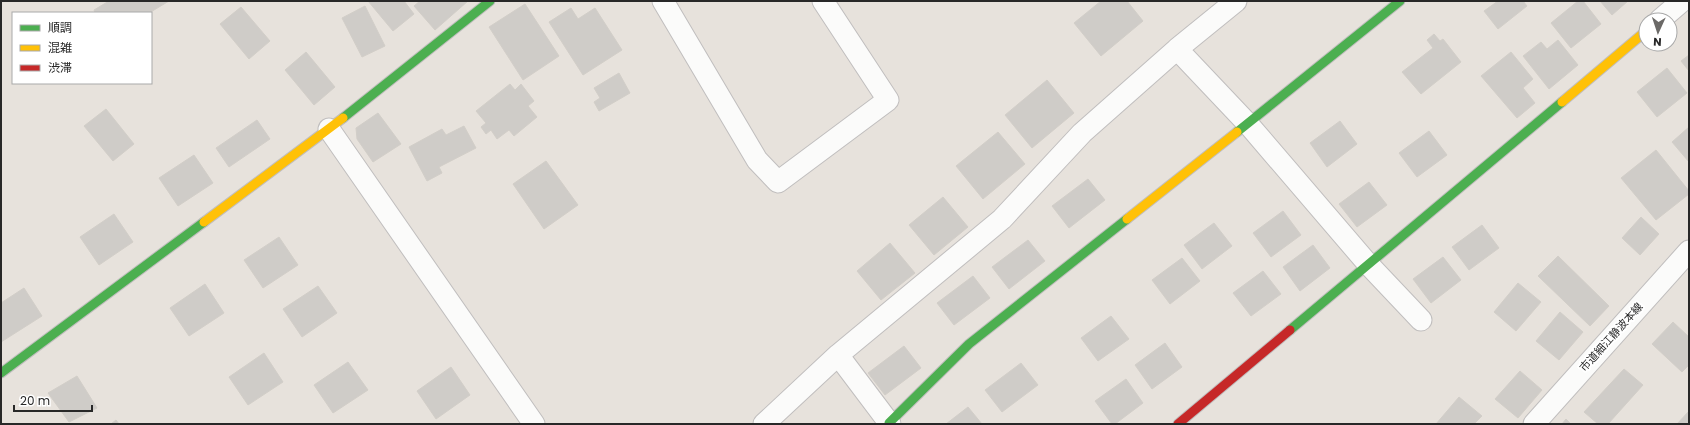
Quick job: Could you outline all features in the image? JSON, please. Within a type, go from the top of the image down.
[{"type":"street","points":[[1,373],[329,129],[490,1]]},
{"type":"street","points":[[663,1],[757,160],[778,182],[888,100],[823,1]]},
{"type":"street","points":[[764,424],[838,356],[1002,219],[1082,133],[1176,49],[1236,1]]},
{"type":"street","points":[[838,356],[889,424],[969,344],[1248,124],[1400,1]]},
{"type":"street","points":[[1669,12],[1682,1]]},
{"type":"street","points":[[1178,424],[1638,38]]},
{"type":"street","points":[[1176,49],[1248,124],[1368,264],[1421,320]]},
{"type":"street","points":[[329,129],[534,424]]},
{"type":"street","name":"市道細江静波本線","points":[[1534,424],[1689,251]]},
{"type":"building","points":[[109,1],[169,1],[151,12],[95,12],[94,10]]},
{"type":"building","points":[[368,1],[404,1],[414,14],[393,31]]},
{"type":"building","points":[[420,1],[468,1],[435,30],[414,6]]},
{"type":"building","points":[[1101,1],[1127,1],[1143,21],[1101,56],[1074,23]]},
{"type":"building","points":[[1498,1],[1523,1],[1527,6],[1498,29],[1484,11]]},
{"type":"building","points":[[1578,1],[1583,1],[1601,24],[1571,48],[1551,23]]},
{"type":"building","points":[[1600,1],[1628,1],[1612,15]]},
{"type":"building","points":[[525,4],[559,56],[523,80],[489,27]]},
{"type":"building","points":[[365,6],[385,46],[362,57],[342,18]]},
{"type":"building","points":[[241,7],[270,41],[249,59],[220,24]]},
{"type":"building","points":[[571,8],[578,19],[595,8],[622,50],[583,75],[549,22]]},
{"type":"building","points":[[1434,34],[1440,41],[1443,39],[1461,62],[1421,94],[1402,72],[1433,48],[1427,40]]},
{"type":"building","points":[[1558,40],[1578,65],[1549,89],[1523,56],[1541,42],[1547,49]]},
{"type":"building","points":[[306,52],[335,87],[314,105],[285,70]]},
{"type":"building","points":[[1511,52],[1533,79],[1523,88],[1535,103],[1517,118],[1481,76]]},
{"type":"building","points":[[1689,55],[1689,71],[1681,61]]},
{"type":"building","points":[[1667,68],[1687,93],[1657,117],[1637,92]]},
{"type":"building","points":[[619,73],[630,93],[599,111],[594,102],[600,98],[594,88]]},
{"type":"building","points":[[1047,80],[1074,113],[1032,148],[1005,115]]},
{"type":"building","points":[[510,84],[515,90],[521,84],[534,101],[528,106],[537,117],[514,136],[509,130],[497,139],[491,130],[486,134],[481,127],[486,123],[476,111]]},
{"type":"building","points":[[106,109],[134,144],[113,161],[84,126]]},
{"type":"building","points":[[378,113],[401,144],[373,162],[357,139],[356,128]]},
{"type":"building","points":[[257,120],[270,139],[229,167],[216,148]]},
{"type":"building","points":[[1340,121],[1357,144],[1327,167],[1310,143]]},
{"type":"building","points":[[464,126],[476,148],[439,167],[442,173],[427,181],[409,147],[442,129],[446,135]]},
{"type":"building","points":[[1689,127],[1689,162],[1672,142]]},
{"type":"building","points":[[1429,131],[1447,155],[1417,177],[1399,153]]},
{"type":"building","points":[[998,132],[1025,164],[983,199],[956,166]]},
{"type":"building","points":[[1656,150],[1689,191],[1689,194],[1656,220],[1621,178]]},
{"type":"building","points":[[194,155],[213,183],[178,206],[159,178]]},
{"type":"building","points":[[546,161],[578,205],[544,229],[513,184]]},
{"type":"building","points":[[1088,179],[1105,200],[1069,228],[1052,206]]},
{"type":"building","points":[[1369,182],[1387,205],[1357,227],[1339,204]]},
{"type":"building","points":[[943,197],[968,227],[934,255],[909,225]]},
{"type":"building","points":[[1283,211],[1301,235],[1271,257],[1253,233]]},
{"type":"building","points":[[114,214],[133,242],[99,265],[80,237]]},
{"type":"building","points":[[1641,217],[1659,234],[1640,255],[1622,238]]},
{"type":"building","points":[[1214,223],[1232,246],[1202,269],[1184,245]]},
{"type":"building","points":[[1482,225],[1499,248],[1469,270],[1452,247]]},
{"type":"building","points":[[279,237],[298,265],[263,288],[244,260]]},
{"type":"building","points":[[1028,240],[1045,261],[1009,289],[992,267]]},
{"type":"building","points":[[890,243],[915,273],[881,300],[857,271]]},
{"type":"building","points":[[1313,245],[1330,268],[1300,291],[1283,267]]},
{"type":"building","points":[[1558,256],[1609,306],[1590,326],[1538,276]]},
{"type":"building","points":[[1443,257],[1461,280],[1431,303],[1413,279]]},
{"type":"building","points":[[1182,258],[1200,281],[1170,304],[1152,280]]},
{"type":"building","points":[[1263,271],[1281,294],[1251,316],[1233,293]]},
{"type":"building","points":[[973,276],[990,298],[954,325],[937,303]]},
{"type":"building","points":[[1518,283],[1541,302],[1516,331],[1494,312]]},
{"type":"building","points":[[205,284],[224,313],[189,336],[170,308]]},
{"type":"building","points":[[318,286],[337,313],[302,337],[283,309]]},
{"type":"building","points":[[24,288],[42,316],[1,342],[1,303]]},
{"type":"building","points":[[1560,312],[1583,332],[1559,360],[1536,341]]},
{"type":"building","points":[[1111,316],[1129,339],[1098,361],[1081,338]]},
{"type":"building","points":[[1673,322],[1689,337],[1689,365],[1682,372],[1652,344]]},
{"type":"building","points":[[1165,343],[1182,367],[1152,389],[1135,365]]},
{"type":"building","points":[[904,346],[921,368],[885,395],[868,373]]},
{"type":"building","points":[[264,353],[283,382],[248,405],[229,377]]},
{"type":"building","points":[[348,362],[368,390],[333,413],[314,385]]},
{"type":"building","points":[[1021,363],[1038,385],[1002,412],[985,390]]},
{"type":"building","points":[[451,367],[470,395],[436,419],[417,391]]},
{"type":"building","points":[[1624,369],[1643,385],[1608,424],[1598,424],[1584,412]]},
{"type":"building","points":[[1520,371],[1542,390],[1518,418],[1495,399]]},
{"type":"building","points":[[77,376],[97,408],[69,422],[48,393]]},
{"type":"building","points":[[1126,379],[1143,403],[1115,424],[1112,424],[1095,401]]},
{"type":"building","points":[[1459,397],[1482,416],[1474,424],[1436,424]]},
{"type":"building","points":[[968,407],[982,424],[946,424]]},
{"type":"building","points":[[1689,411],[1689,424],[1677,424]]},
{"type":"building","points":[[1566,419],[1571,424],[1562,424]]},
{"type":"building","points":[[116,420],[119,424],[111,424]]},
{"type":"traffic: fast","points":[[343,118],[490,1]]},
{"type":"traffic: fast","points":[[1237,132],[1400,1]]},
{"type":"traffic: fast","points":[[1290,330],[1562,102]]},
{"type":"traffic: fast","points":[[889,423],[969,344],[1127,219]]},
{"type":"traffic: fast","points":[[1,373],[204,222]]},
{"type":"traffic: slow","points":[[1562,102],[1638,38]]},
{"type":"traffic: slow","points":[[204,222],[343,118]]},
{"type":"traffic: slow","points":[[1127,219],[1237,132]]},
{"type":"traffic: jam","points":[[1178,424],[1290,330]]}]
